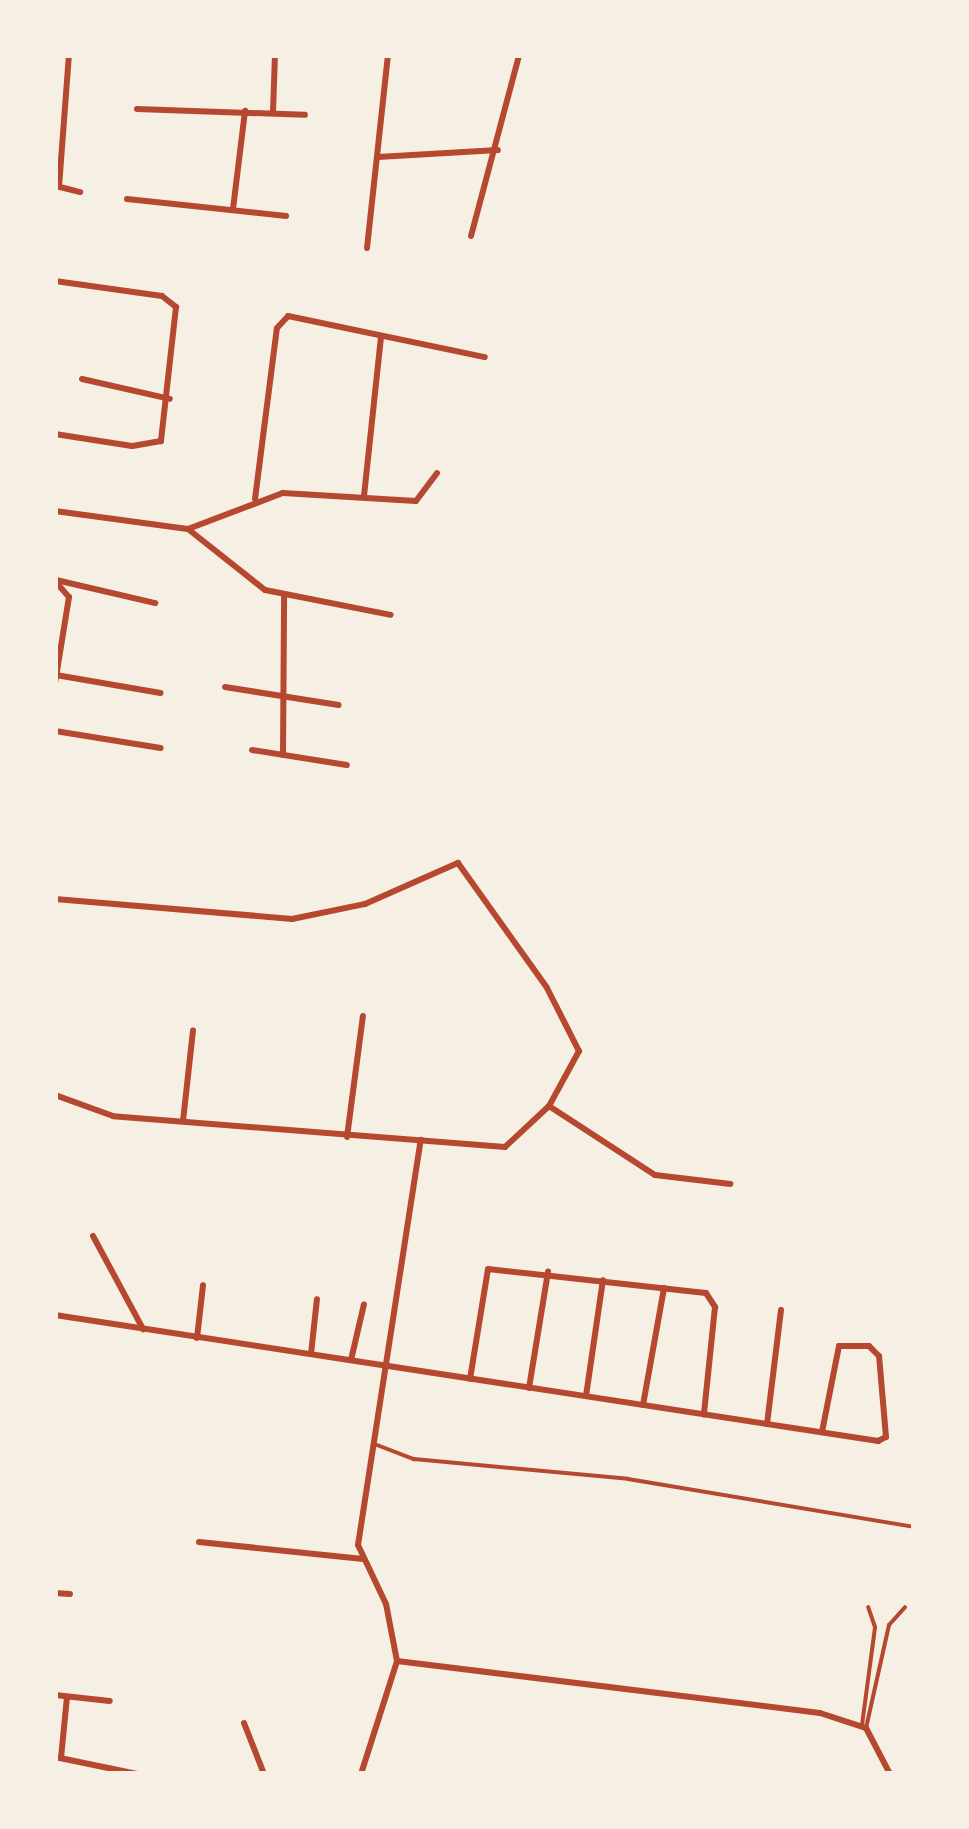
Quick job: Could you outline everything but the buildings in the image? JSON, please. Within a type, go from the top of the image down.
[{"type":"street","points":[[69,55],[57,186],[80,192]]},
{"type":"street","points":[[273,112],[276,55]]},
{"type":"street","points":[[366,248],[388,55]]},
{"type":"street","points":[[471,236],[498,150],[518,55]]},
{"type":"street","points":[[137,109],[305,115]]},
{"type":"street","points":[[233,209],[245,111]]},
{"type":"street","points":[[378,157],[498,150]]},
{"type":"street","points":[[127,199],[286,216]]},
{"type":"street","points":[[55,282],[172,300],[170,399],[165,432],[151,446],[55,434]]},
{"type":"street","points":[[255,499],[280,321],[484,358]]},
{"type":"street","points":[[364,496],[381,338]]},
{"type":"street","points":[[82,379],[170,399]]},
{"type":"street","points":[[55,511],[188,528],[255,499],[364,496],[416,500],[438,473]]},
{"type":"street","points":[[188,528],[242,577],[284,596],[391,615]]},
{"type":"street","points":[[55,580],[155,602]]},
{"type":"street","points":[[55,580],[69,597],[55,682]]},
{"type":"street","points":[[283,755],[284,596]]},
{"type":"street","points":[[56,675],[160,693]]},
{"type":"street","points":[[226,687],[340,705]]},
{"type":"street","points":[[55,732],[161,748]]},
{"type":"street","points":[[252,750],[347,766]]},
{"type":"street","points":[[55,900],[292,920],[365,904],[454,862],[473,873],[572,1030],[576,1067],[549,1106],[505,1147],[112,1116],[55,1095]]},
{"type":"street","points":[[347,1137],[363,1016]]},
{"type":"street","points":[[183,1121],[193,1031]]},
{"type":"street","points":[[549,1106],[655,1175],[730,1184]]},
{"type":"street","points":[[362,1774],[397,1661],[386,1604],[363,1559],[422,1140]]},
{"type":"street","points":[[93,1236],[144,1330]]},
{"type":"street","points":[[470,1379],[488,1269],[548,1272],[664,1288],[712,1299],[704,1414]]},
{"type":"street","points":[[529,1388],[548,1272]]},
{"type":"street","points":[[586,1396],[604,1280]]},
{"type":"street","points":[[196,1338],[203,1285]]},
{"type":"street","points":[[644,1405],[664,1288]]},
{"type":"street","points":[[311,1354],[317,1299]]},
{"type":"street","points":[[351,1360],[364,1304]]},
{"type":"street","points":[[766,1424],[781,1310]]},
{"type":"street","points":[[55,1315],[766,1424],[822,1432],[886,1436],[879,1356],[869,1346],[839,1346],[822,1432]]},
{"type":"street","points":[[199,1542],[363,1559]]},
{"type":"street","points":[[55,1593],[70,1594]]},
{"type":"street","points":[[397,1661],[475,1664],[864,1726],[884,1753],[890,1774]]},
{"type":"street","points":[[55,1695],[110,1700]]},
{"type":"street","points":[[67,1697],[58,1757],[137,1774]]},
{"type":"street","points":[[244,1723],[264,1774]]},
{"type":"lane","points":[[377,1445],[414,1459],[610,1477],[914,1527]]},
{"type":"lane","points":[[864,1726],[876,1627],[868,1607]]},
{"type":"lane","points":[[864,1726],[889,1625],[905,1607]]}]
